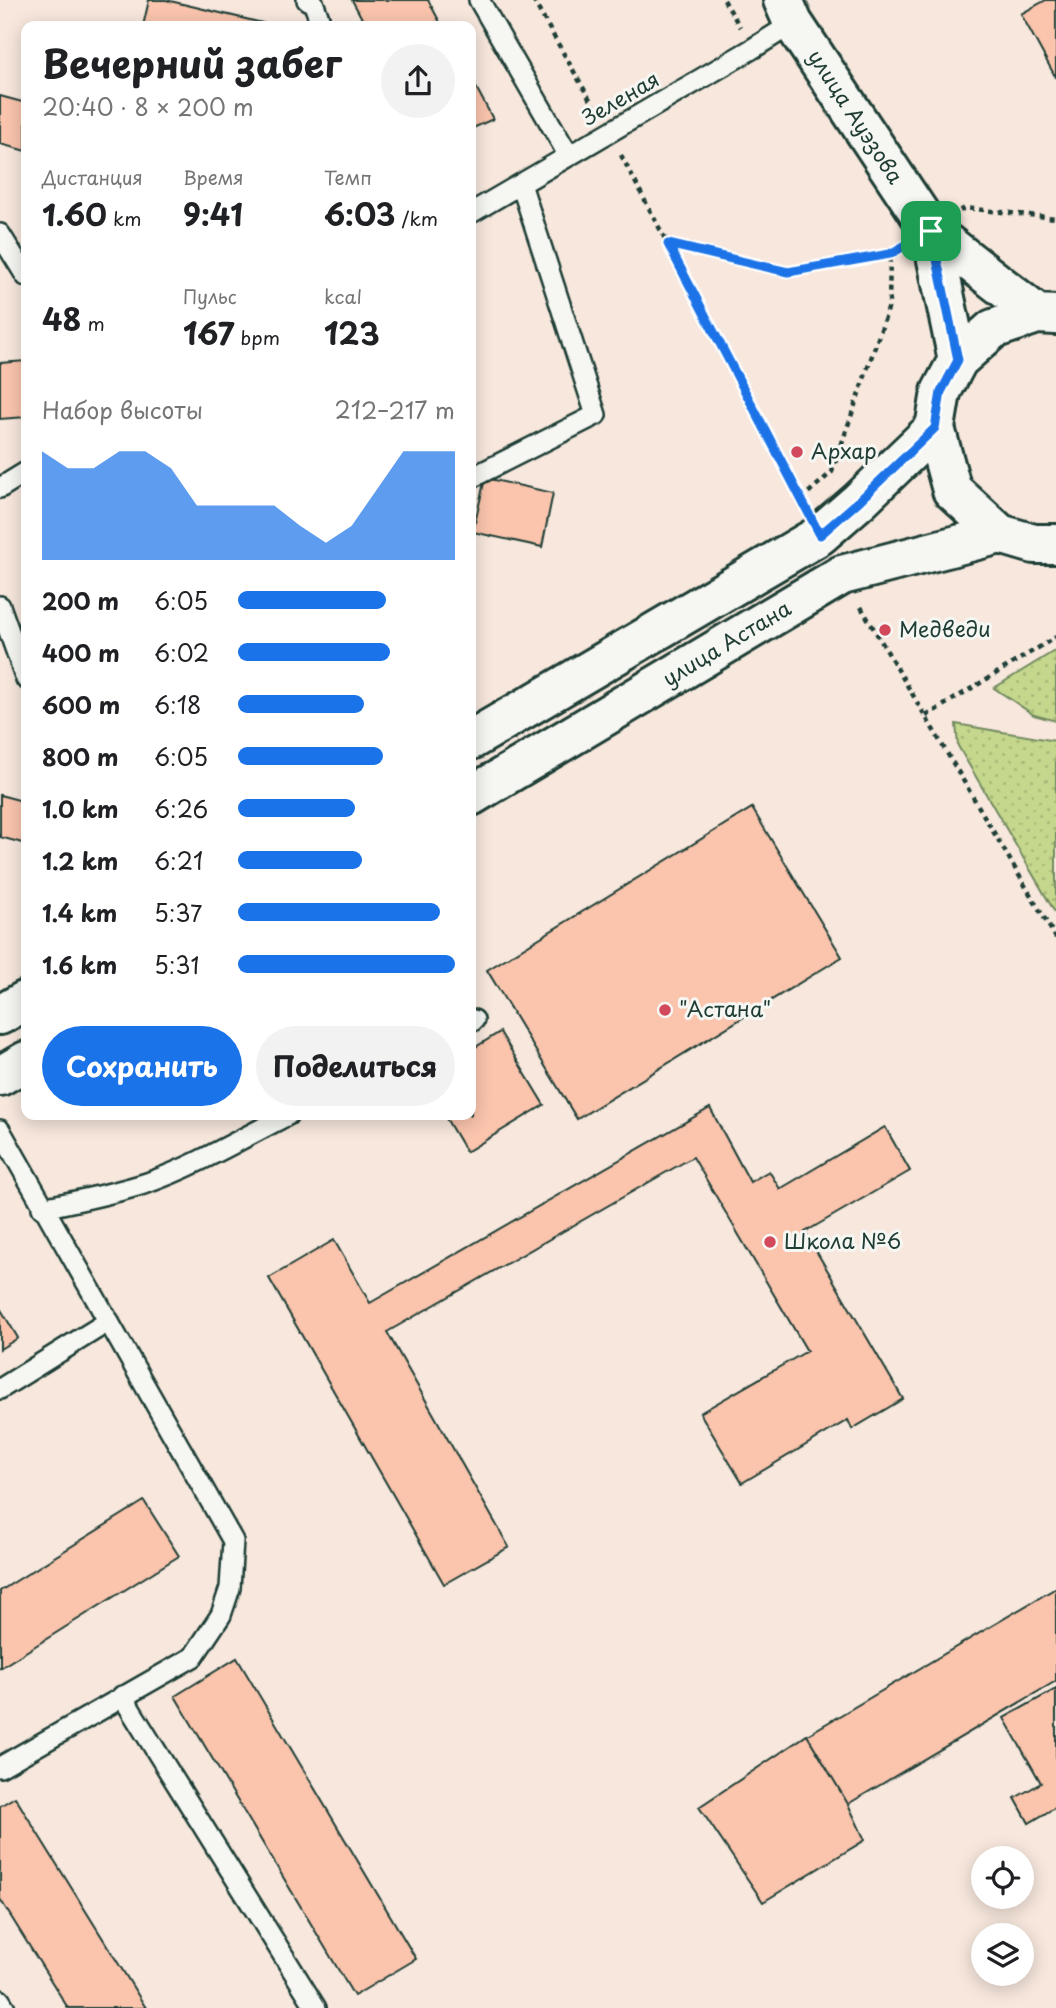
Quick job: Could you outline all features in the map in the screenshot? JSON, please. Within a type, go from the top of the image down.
[{"type":"main road","name":"улица Ауэзова","points":[[788,11],[931,231]]},
{"type":"main road","points":[[931,231],[1047,315]]},
{"type":"main road","points":[[931,231],[958,360]]},
{"type":"main road","points":[[1047,315],[993,328],[958,360],[941,392],[935,428],[952,490],[1000,534],[1034,544],[1056,544]]},
{"type":"main road","points":[[476,737],[820,535],[935,428]]},
{"type":"main road","name":"улица Астана","points":[[476,793],[842,575],[1000,534]]},
{"type":"main road","points":[[0,1015],[21,1003]]},
{"type":"main road","points":[[0,1076],[21,1064]]},
{"type":"lane","points":[[307,0],[313,2],[320,21]]},
{"type":"lane","points":[[479,0],[569,156]]},
{"type":"lane","name":"Зеленая","points":[[476,210],[609,133],[788,11]]},
{"type":"lane","points":[[476,475],[596,415],[521,184]]},
{"type":"lane","points":[[0,234],[21,268]]},
{"type":"lane","points":[[0,488],[21,475]]},
{"type":"lane","points":[[0,606],[21,665]]},
{"type":"lane","points":[[42,1208],[115,1192],[175,1172],[278,1120]]},
{"type":"lane","points":[[0,1130],[233,1541],[230,1588],[221,1615],[193,1657],[0,1768]]},
{"type":"lane","points":[[0,1389],[109,1321]]},
{"type":"lane","points":[[122,1696],[316,2008]]},
{"type":"lane","points":[[0,2000],[5,2008]]},
{"type":"path","points":[[533,0],[609,133],[820,535]]},
{"type":"path","points":[[668,244],[788,272],[890,254],[965,208],[1056,218]]},
{"type":"path","points":[[802,499],[832,472],[889,306],[890,254]]},
{"type":"path","points":[[842,575],[1056,938]]},
{"type":"path","points":[[926,716],[1056,637]]},
{"type":"green space","points":[[1056,650],[1056,721],[1034,715],[994,688]]},
{"type":"green space","points":[[956,724],[1056,741],[1056,914],[958,746]]},
{"type":"building","points":[[149,0],[166,0],[254,21],[144,21]]},
{"type":"building","points":[[352,0],[428,0],[439,21],[363,21]]},
{"type":"building","points":[[1046,0],[1056,0],[1056,78],[1021,14]]},
{"type":"building","points":[[476,87],[493,119],[476,127]]},
{"type":"building","points":[[0,96],[21,102],[21,150],[0,144]]},
{"type":"building","points":[[21,361],[21,417],[0,419],[0,363]]},
{"type":"building","points":[[485,478],[553,493],[542,547],[476,533],[476,518]]},
{"type":"building","points":[[0,795],[21,801],[21,843],[0,837]]},
{"type":"building","points":[[752,808],[842,957],[577,1119],[487,970]]},
{"type":"building","points":[[500,1032],[544,1105],[466,1152],[447,1120],[476,1120],[476,1047]]},
{"type":"building","points":[[710,1108],[750,1182],[769,1171],[780,1189],[885,1127],[910,1171],[805,1232],[903,1399],[852,1429],[848,1420],[742,1483],[700,1413],[807,1351],[693,1157],[387,1332],[509,1547],[444,1584],[269,1278],[334,1240],[370,1303]]},
{"type":"building","points":[[0,1308],[18,1338],[0,1349]]},
{"type":"building","points":[[144,1501],[179,1556],[0,1668],[0,1591]]},
{"type":"building","points":[[1056,1588],[1056,1681],[848,1804],[807,1735]]},
{"type":"building","points":[[237,1658],[416,1959],[354,1996],[175,1696]]},
{"type":"building","points":[[1056,1689],[1056,1807],[1029,1823],[1015,1798],[1041,1783],[1004,1718]]},
{"type":"building","points":[[807,1735],[848,1804],[865,1840],[763,1902],[699,1807]]},
{"type":"building","points":[[15,1797],[146,2008],[68,2008],[0,1899],[0,1806]]},
{"type":"place","name":"Архар","points":[[797,452]]},
{"type":"place","name":"Медведи","points":[[885,630]]},
{"type":"place","name":"\"Астана\"","points":[[665,1010]]},
{"type":"place","name":"Школа №6","points":[[770,1242]]},
{"type":"route","points":[[931,231],[958,360],[941,392],[935,428],[820,535],[668,244],[788,272],[890,254],[931,231]]}]
